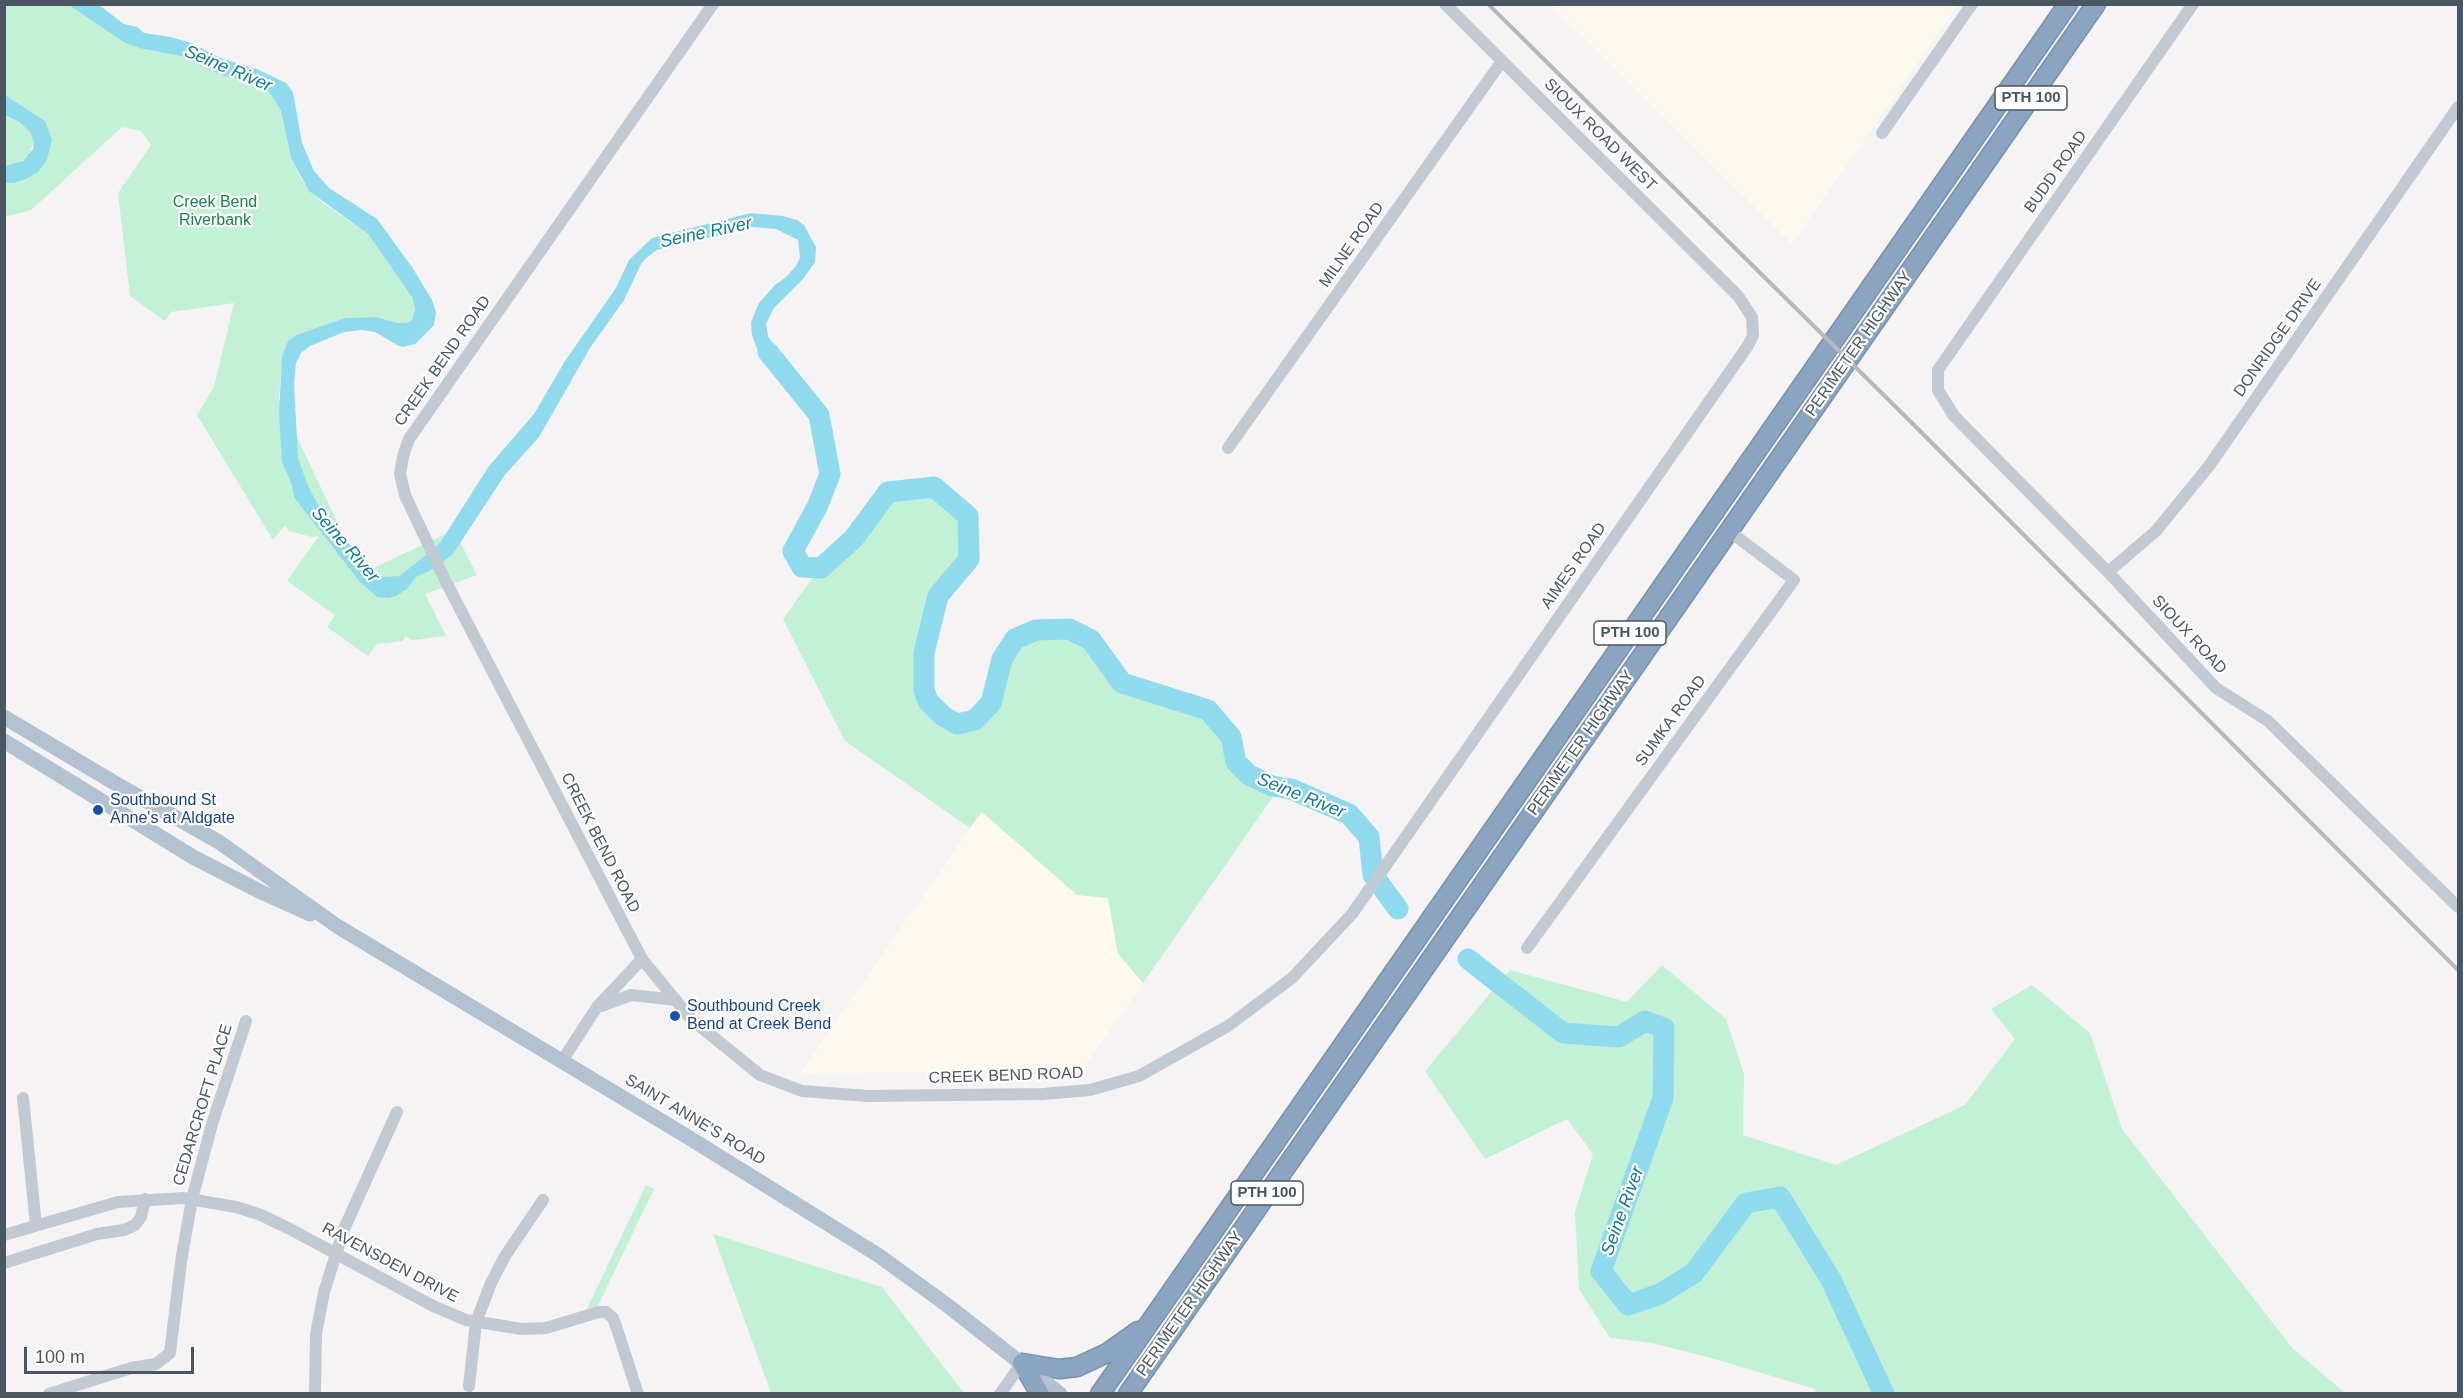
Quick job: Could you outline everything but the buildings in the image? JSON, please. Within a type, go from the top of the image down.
[{"type":"highway","name":"PERIMETER HIGHWAY","points":[[1100,1394],[2068,4]]},
{"type":"highway","name":"PERIMETER HIGHWAY","points":[[1128,1394],[2096,4]]},
{"type":"highway","points":[[1022,1363],[1059,1369],[1077,1367],[1107,1353],[1149,1322]]},
{"type":"highway","points":[[1022,1363],[1040,1394]]},
{"type":"highway","points":[[1141,1394],[1146,1368]]},
{"type":"main road","name":"SAINT ANNE'S ROAD","points":[[4,717],[105,778],[219,842],[337,926],[878,1255],[1060,1394]]},
{"type":"main road","name":"SAINT ANNE'S ROAD","points":[[4,741],[193,857],[277,900],[337,926]]},
{"type":"main road","points":[[4,753],[24,753]]},
{"type":"street","name":"CREEK BEND ROAD","points":[[713,4],[409,439],[400,474],[405,495],[445,580],[642,959],[691,1019],[760,1075],[802,1091],[868,1096],[1044,1094],[1090,1090],[1139,1076],[1228,1026],[1292,978],[1352,914],[1390,859]]},
{"type":"street","name":"SIOUX ROAD WEST","points":[[1445,4],[1732,289]]},
{"type":"street","points":[[1882,133],[1972,4]]},
{"type":"street","name":"BUDD ROAD","points":[[1946,358],[2193,4]]},
{"type":"street","name":"MILNE ROAD","points":[[1228,448],[1502,61]]},
{"type":"street","name":"DONRIDGE DRIVE","points":[[2108,572],[2156,531],[2209,466],[2458,108]]},
{"type":"street","name":"AIMES ROAD","points":[[1390,859],[1747,347],[1753,336],[1752,317],[1732,289]]},
{"type":"street","name":"SIOUX ROAD","points":[[1946,358],[1938,370],[1938,390],[1954,416],[2108,572],[2216,688],[2268,721],[2458,907]]},
{"type":"street","name":"SUMKA ROAD","points":[[1527,948],[1794,580],[1729,531]]},
{"type":"street","points":[[562,1061],[597,1007],[642,959]]},
{"type":"street","points":[[597,1007],[631,995],[676,1000]]},
{"type":"street","name":"CEDARCROFT PLACE","points":[[49,1394],[131,1368],[156,1364],[170,1353],[181,1262],[192,1199],[212,1124],[246,1021]]},
{"type":"street","points":[[23,1098],[36,1225]]},
{"type":"street","points":[[315,1394],[319,1312],[344,1229],[397,1112]]},
{"type":"street","points":[[4,1263],[97,1234],[124,1230],[135,1225],[141,1217],[146,1198]]},
{"type":"street","name":"RAVENSDEN DRIVE","points":[[4,1235],[94,1207],[146,1198],[212,1202],[261,1215],[433,1306],[476,1322],[522,1329],[546,1328],[599,1312],[606,1312],[613,1318],[638,1394]]},
{"type":"street","points":[[469,1386],[476,1322],[505,1256],[543,1200]]},
{"type":"street","points":[[1000,1394],[1022,1363]]},
{"type":"shaded area","points":[[1550,5],[1958,5],[1792,244]]},
{"type":"shaded area","points":[[982,811],[1077,895],[1108,898],[1118,954],[1143,983],[1081,1072],[800,1073]]},
{"type":"green space","name":"Creek Bend Riverbank","points":[[4,5],[69,5],[125,43],[180,56],[222,75],[256,85],[270,93],[281,111],[291,158],[303,182],[319,200],[368,234],[412,297],[415,309],[412,320],[406,323],[376,317],[345,318],[296,335],[288,341],[282,356],[279,399],[340,528],[324,534],[363,573],[454,530],[477,575],[425,594],[446,636],[412,640],[406,636],[402,641],[377,644],[368,656],[327,627],[335,615],[287,581],[319,536],[312,537],[289,531],[285,525],[273,540],[197,415],[214,387],[234,303],[171,312],[165,321],[130,296],[118,193],[151,145],[141,131],[122,127],[31,210],[5,217],[5,183],[26,179],[45,121],[5,95]]},
{"type":"green space","points":[[4,115],[19,122],[30,132],[34,142],[28,156],[17,164],[5,166]]},
{"type":"green space","points":[[901,488],[918,489],[963,502],[973,525],[971,547],[941,592],[925,675],[926,691],[944,717],[959,723],[972,723],[983,712],[991,699],[1004,658],[1013,641],[1024,634],[1040,629],[1072,629],[1085,633],[1094,640],[1110,667],[1135,686],[1179,697],[1197,704],[1209,713],[1222,728],[1227,760],[1241,779],[1258,788],[1277,791],[1143,983],[1118,954],[1108,898],[1077,895],[982,812],[970,828],[845,741],[783,619],[818,570],[832,563],[845,549],[869,508],[878,499]]},
{"type":"green space","points":[[1662,965],[1726,1019],[1744,1074],[1743,1135],[1836,1165],[1965,1105],[2015,1039],[1991,1009],[2032,985],[2090,1033],[2122,1129],[2293,1349],[2345,1393],[1816,1393],[1815,1389],[1715,1359],[1652,1343],[1610,1338],[1579,1289],[1575,1212],[1593,1154],[1567,1119],[1485,1159],[1425,1071],[1510,970],[1627,1002]]},
{"type":"green space","points":[[646,1185],[654,1189],[594,1314],[583,1317]]},
{"type":"green space","points":[[713,1234],[882,1287],[964,1393],[771,1393]]},
{"type":"water","name":"Seine River","points":[[69,5],[99,5],[124,24],[137,27],[144,33],[191,43],[223,59],[257,69],[286,83],[293,92],[302,143],[314,171],[329,188],[377,219],[412,267],[432,300],[436,312],[434,325],[415,344],[403,347],[375,332],[362,330],[344,332],[310,346],[301,353],[296,363],[294,383],[298,458],[308,486],[317,503],[359,558],[381,577],[400,576],[440,543],[489,466],[534,414],[565,361],[616,288],[629,260],[652,238],[751,213],[783,216],[797,220],[804,225],[816,247],[815,262],[803,279],[774,308],[766,324],[768,336],[791,366],[782,379],[770,367],[758,351],[752,335],[751,322],[759,303],[796,266],[800,258],[798,240],[776,229],[752,227],[657,250],[641,264],[624,300],[590,348],[539,437],[504,476],[453,554],[433,569],[416,577],[407,589],[396,596],[377,597],[360,582],[294,497],[292,485],[282,462],[279,414],[282,356],[288,341],[296,335],[345,318],[376,317],[406,323],[412,320],[415,309],[412,297],[368,234],[309,191],[291,158],[281,111],[270,93],[256,85],[222,75],[180,56],[125,43]]},
{"type":"water","points":[[5,95],[45,121],[52,139],[47,160],[38,172],[14,183],[5,183],[5,166],[23,161],[33,149],[34,142],[30,132],[19,122],[5,115]]},
{"type":"waterway","name":"Seine River","points":[[768,352],[819,415],[830,474],[818,505],[793,551],[802,567],[821,568],[854,538],[888,492],[934,487],[968,516],[969,559],[938,596],[924,653],[924,690],[928,701],[943,716],[957,724],[975,720],[991,703],[1002,659],[1015,639],[1036,630],[1069,629],[1091,640],[1122,683],[1208,710],[1231,737],[1236,762],[1249,775],[1272,786],[1291,789],[1349,814],[1369,837],[1373,875],[1398,909]]},
{"type":"waterway","name":"Seine River","points":[[1468,959],[1563,1033],[1619,1037],[1645,1021],[1664,1028],[1663,1098],[1601,1271],[1628,1305],[1660,1294],[1694,1273],[1746,1203],[1780,1197],[1831,1280],[1884,1394]]},
{"type":"railway","points":[[1488,4],[1913,424],[2458,970]]},
{"type":"place","name":"Southbound St Anne's at Aldgate","points":[[98,810]]},
{"type":"place","name":"Southbound Creek Bend at Creek Bend","points":[[675,1016]]}]
